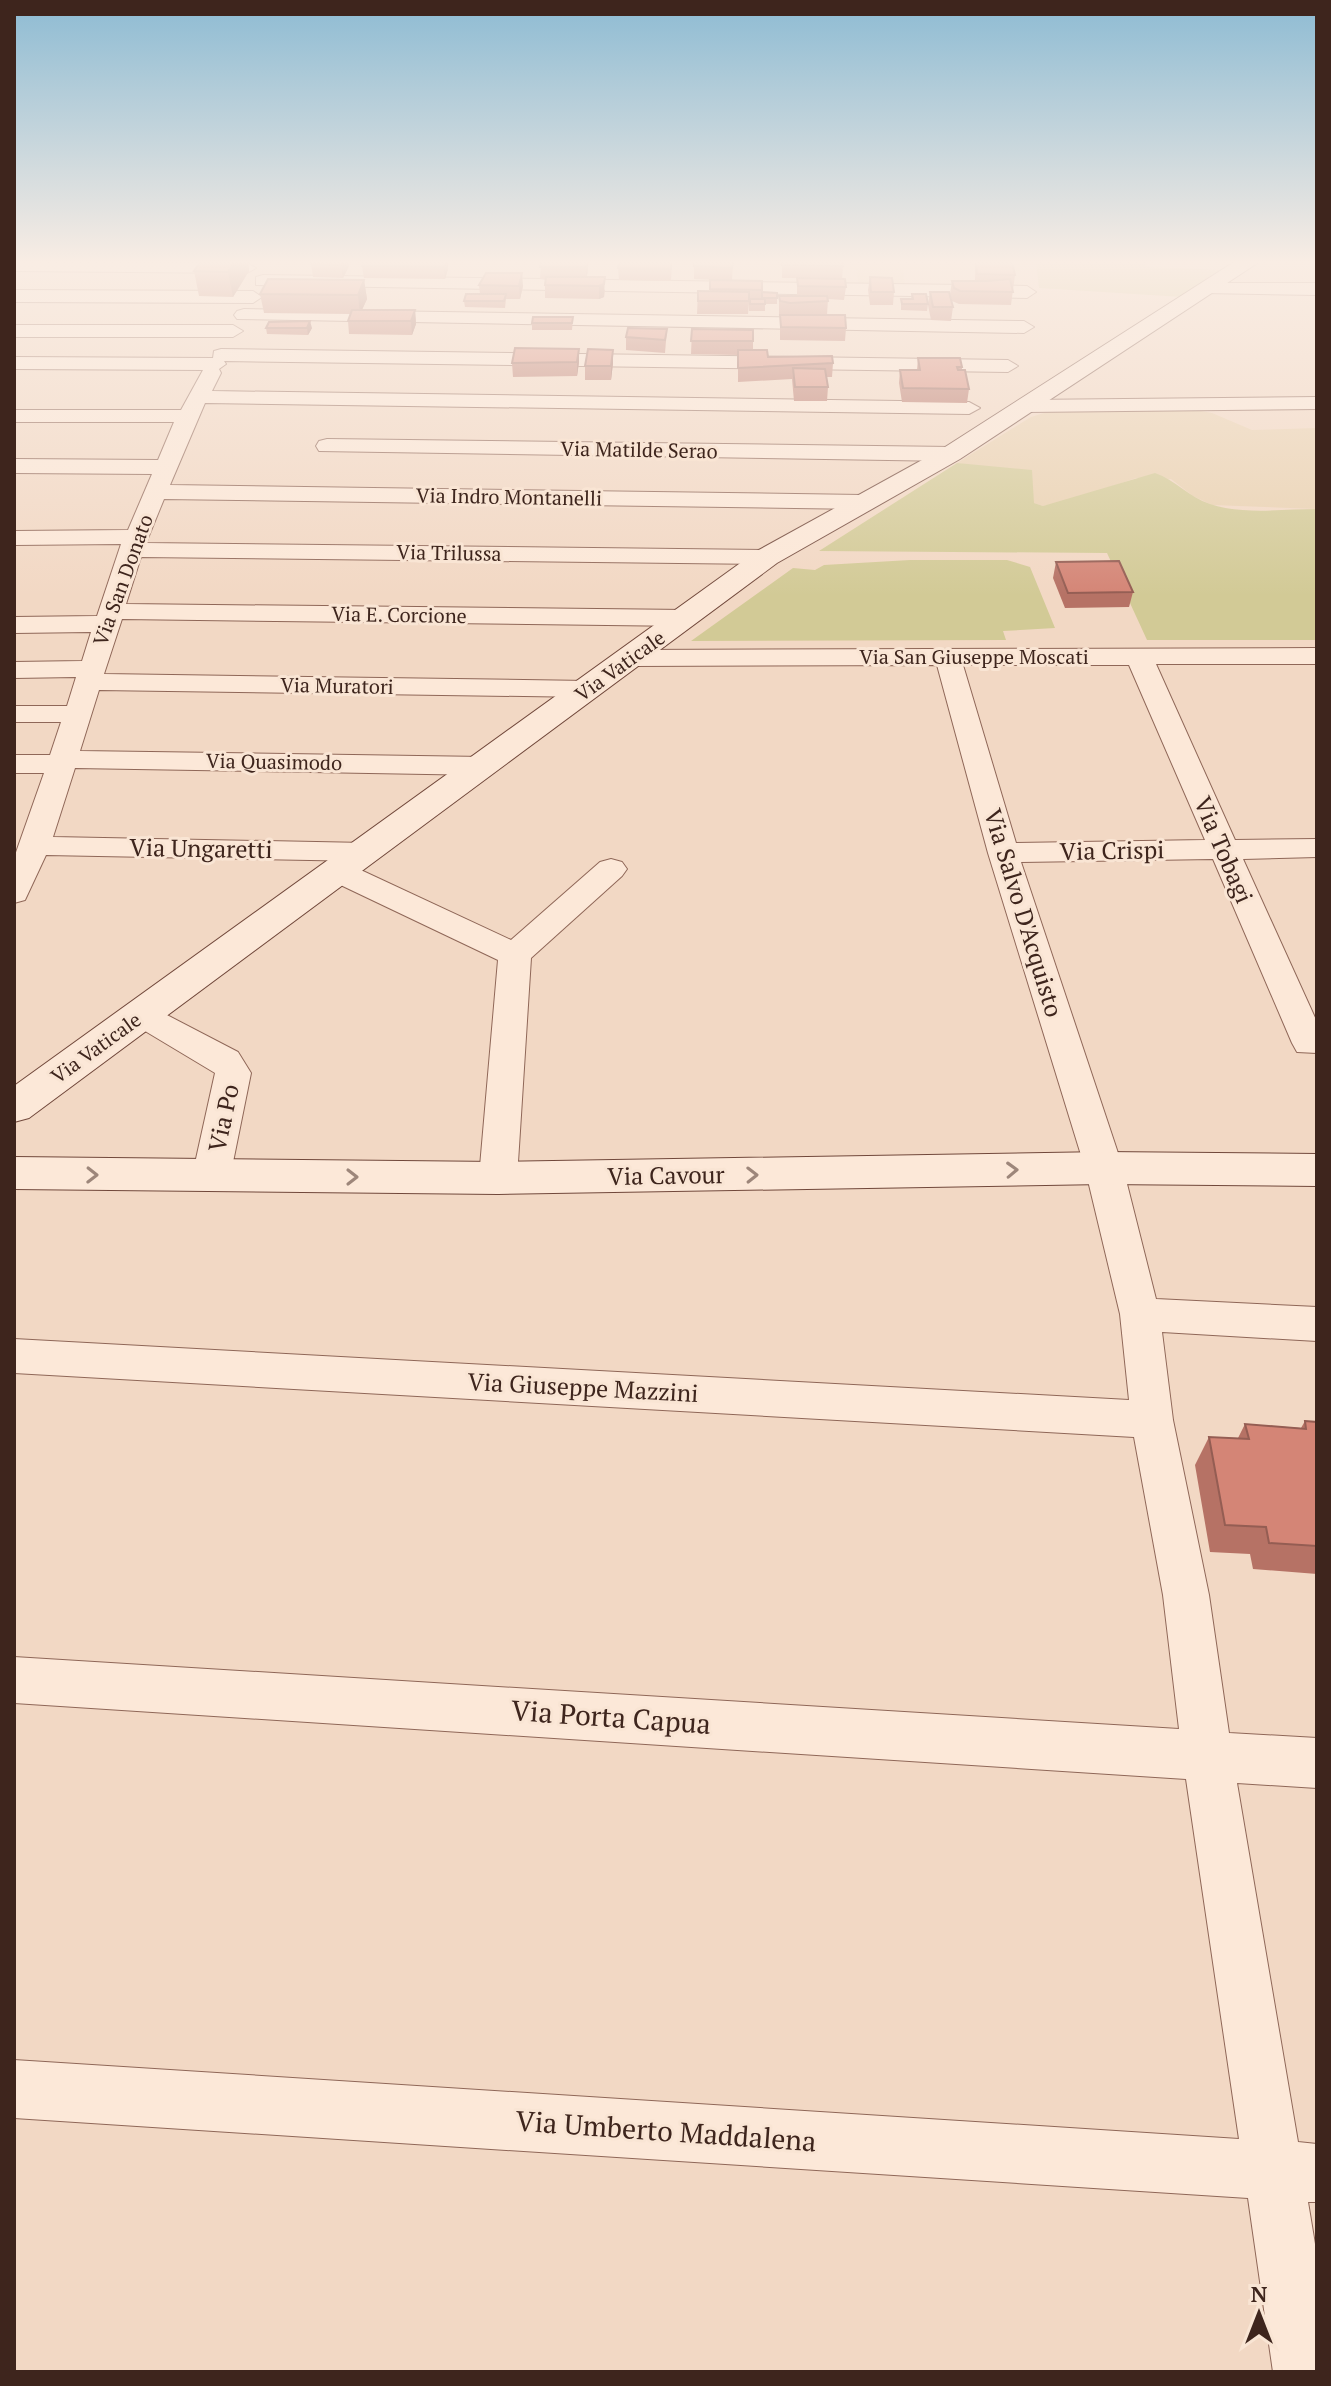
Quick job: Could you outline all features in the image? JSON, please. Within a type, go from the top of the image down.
[{"type":"street","name":"Via San Donato","points":[[22,869],[63,762],[88,676],[134,544],[165,467],[211,373]]},
{"type":"street","points":[[947,438],[1001,373]]},
{"type":"street","name":"Via Vaticale","points":[[14,1107],[767,557],[862,502],[947,438],[1027,406],[1078,373]]},
{"type":"street","points":[[171,389],[197,401]]},
{"type":"street","points":[[14,416],[197,401],[980,397]]},
{"type":"street","points":[[1027,406],[1317,403]]},
{"type":"street","name":"Via Matilde Serao","points":[[327,446],[947,438]]},
{"type":"street","points":[[14,466],[165,467]]},
{"type":"street","name":"Via Indro Montanelli","points":[[156,492],[862,502]]},
{"type":"street","name":"Via Trilussa","points":[[14,538],[134,544],[767,557]]},
{"type":"street","name":"Via E. Corcione","points":[[14,625],[109,618],[686,618]]},
{"type":"street","name":"Via Tobagi","points":[[1139,656],[1309,1043]]},
{"type":"street","name":"Via San Giuseppe Moscati","points":[[632,658],[1317,656]]},
{"type":"street","name":"Via Salvo D'Acquisto","points":[[948,658],[1003,853],[1104,1168],[1140,1314],[1152,1420],[1186,1595],[1207,1755],[1296,2171],[1305,2372]]},
{"type":"street","name":"Via Muratori","points":[[14,670],[88,676],[588,689]]},
{"type":"street","points":[[14,714],[76,714]]},
{"type":"street","name":"Via Quasimodo","points":[[14,764],[484,766]]},
{"type":"street","name":"Via Crispi","points":[[1003,853],[1317,848]]},
{"type":"street","name":"Via Ungaretti","points":[[22,869],[366,852]]},
{"type":"street","points":[[498,1178],[515,955],[611,869]]},
{"type":"street","points":[[339,872],[515,955]]},
{"type":"street","name":"Via Po","points":[[142,1014],[226,1061],[233,1073],[211,1177]]},
{"type":"street","name":"Via Cavour","points":[[14,1173],[498,1178],[1104,1168],[1317,1170]]},
{"type":"street","points":[[1140,1314],[1317,1324]]},
{"type":"street","name":"Via Giuseppe Mazzini","points":[[14,1356],[1152,1420]]},
{"type":"street","name":"Via Porta Capua","points":[[14,1680],[1317,1763]]},
{"type":"street","name":"Via Umberto Maddalena","points":[[14,2089],[1296,2171]]},
{"type":"shaded area","points":[[1190,409],[1212,413],[1252,430],[1317,428],[1317,509],[1212,505],[1193,496],[1171,479],[1136,478],[1076,499],[1043,506],[1034,503],[988,469],[957,463],[1031,417],[1044,413],[1060,410]]},
{"type":"shaded area","points":[[957,463],[1032,470],[1034,503],[1043,506],[1155,473],[1202,501],[1222,507],[1249,510],[1317,509],[1317,640],[1147,640],[1107,553],[819,551]]},
{"type":"shaded area","points":[[910,560],[1007,560],[1030,567],[1055,628],[1003,631],[1006,640],[691,641],[793,568],[815,570],[824,565]]},
{"type":"building","points":[[794,373],[826,373],[828,387],[795,387]]},
{"type":"building","points":[[901,373],[966,373],[969,389],[903,388]]},
{"type":"building","points":[[1119,561],[1133,592],[1068,593],[1056,562]]},
{"type":"building","points":[[1305,1421],[1317,1422],[1317,1546],[1269,1543],[1266,1527],[1225,1525],[1209,1437],[1249,1439],[1245,1424],[1306,1429]]}]
